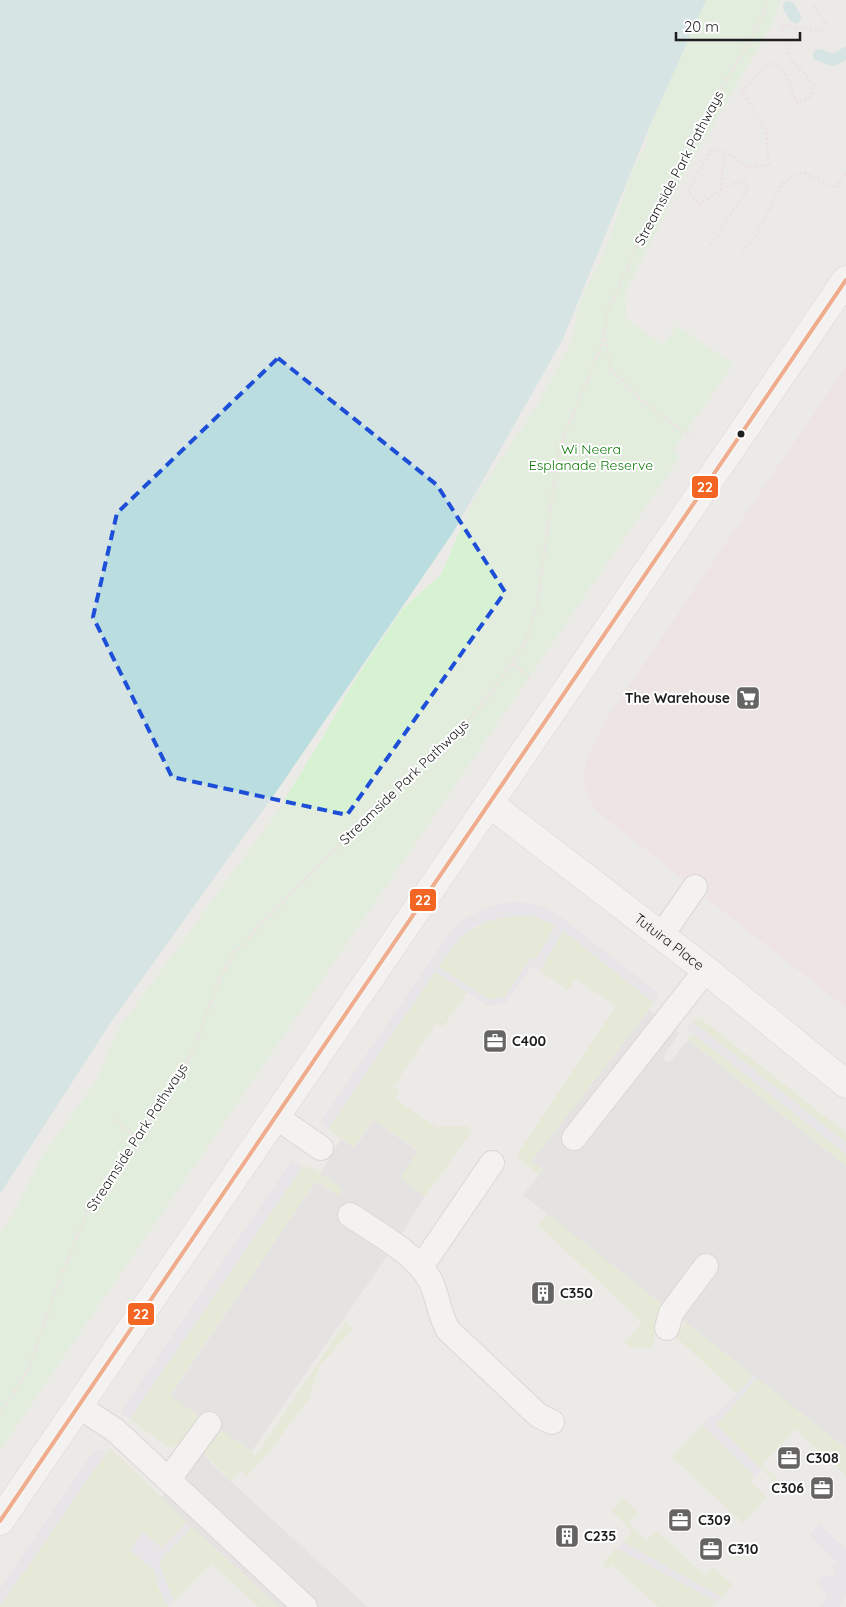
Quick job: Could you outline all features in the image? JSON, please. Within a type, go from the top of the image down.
[{"type":"street","points":[[0,1521],[846,280]]},
{"type":"street","name":"Tutuira Place","points":[[490,804],[706,970],[846,1084]]},
{"type":"lane","points":[[661,936],[695,887]]},
{"type":"lane","points":[[574,1138],[706,970]]},
{"type":"lane","points":[[276,1117],[321,1148]]},
{"type":"lane","points":[[421,1267],[492,1163]]},
{"type":"lane","points":[[350,1215],[395,1245],[421,1267],[431,1282],[442,1320],[448,1330],[539,1416],[552,1422]]},
{"type":"lane","points":[[667,1328],[671,1313],[706,1266]]},
{"type":"lane","points":[[78,1406],[115,1430],[305,1607]]},
{"type":"lane","points":[[169,1479],[209,1424]]},
{"type":"path","name":"Streamside Park Pathways","points":[[0,1412],[27,1372],[56,1289],[90,1204],[172,1088],[195,1046],[220,977],[235,951],[331,853],[414,776],[477,711],[512,664],[526,640],[537,604],[559,448],[604,338],[607,313],[641,236],[672,175],[759,24],[766,0]]},
{"type":"path","points":[[711,245],[748,189],[744,180],[721,189],[700,205],[688,190],[712,149],[724,151],[748,167],[769,165],[766,130],[742,91],[769,63],[782,67],[797,103],[811,98],[815,85],[791,60],[780,24],[821,31],[826,24],[812,3]]},
{"type":"path","points":[[721,189],[724,151]]},
{"type":"path","points":[[742,252],[755,236],[783,182],[803,172],[834,188],[846,173]]},
{"type":"path","points":[[604,338],[611,369],[641,400],[722,460]]},
{"type":"path","points":[[512,664],[530,677]]},
{"type":"path","points":[[112,1119],[138,1136]]},
{"type":"highlighted area","points":[[278,358],[437,485],[505,592],[347,815],[172,777],[93,617],[117,513]]},
{"type":"shaded area","name":"The Warehouse","points":[[846,366],[846,1008],[599,813],[590,802],[583,782],[588,756],[603,724]]},
{"type":"shaded area","points":[[512,902],[528,903],[544,907],[559,915],[658,993],[654,1003],[563,931],[540,971],[532,966],[507,1002],[488,1006],[435,972],[328,1129],[320,1122],[452,929],[463,919],[495,905]],"holes":[[[513,916],[532,916],[556,925],[536,959],[531,957],[505,996],[490,1000],[438,967],[459,939],[475,926],[495,919]]]},
{"type":"shaded area","points":[[649,1010],[679,1033],[665,1054],[664,1060],[670,1062],[688,1040],[846,1166],[846,1448],[523,1195],[543,1170],[532,1161]]},
{"type":"shaded area","points":[[692,1021],[846,1143],[846,1154],[686,1028]]},
{"type":"shaded area","points":[[373,1120],[418,1151],[402,1175],[402,1180],[425,1196],[395,1245],[252,1451],[170,1396],[316,1181],[338,1195],[342,1193],[340,1187],[320,1173],[341,1139],[353,1147],[356,1146]]},
{"type":"shaded area","points":[[291,1161],[303,1166],[130,1419],[120,1412]]},
{"type":"shaded area","points":[[754,1375],[758,1378],[716,1425],[761,1470],[755,1476],[702,1425],[711,1414],[715,1416]]},
{"type":"shaded area","points":[[101,1449],[107,1451],[0,1606],[0,1588],[94,1450]]},
{"type":"shaded area","points":[[203,1453],[212,1464],[368,1607],[279,1607],[192,1527],[161,1498]]},
{"type":"shaded area","points":[[187,1522],[192,1527],[159,1562],[174,1602],[169,1607],[163,1598],[154,1570],[129,1550],[143,1532],[162,1548]]},
{"type":"shaded area","points":[[819,1524],[846,1549],[846,1596],[838,1607],[820,1607],[827,1597],[817,1581],[825,1574],[830,1578],[836,1572],[831,1566],[836,1561],[809,1535]]},
{"type":"shaded area","points":[[623,1542],[722,1597],[717,1602],[616,1548]]},
{"type":"green space","name":"Wi Neera Esplanade Reserve","points":[[706,0],[781,0],[774,21],[685,173],[625,297],[627,319],[663,345],[677,326],[733,364],[673,451],[680,457],[0,1450],[0,1232],[12,1216],[42,1156],[97,1080],[117,1031],[276,813],[317,747],[356,678],[403,608],[441,575],[472,502],[538,404],[571,343],[580,301],[604,254],[632,170],[646,146],[648,130]]},
{"type":"green space","points":[[513,916],[532,916],[556,925],[536,959],[531,957],[505,996],[490,1000],[438,967],[454,946],[469,931],[488,922]]},
{"type":"green space","points":[[563,930],[654,1003],[533,1161],[543,1169],[539,1175],[516,1156],[616,1006],[576,979],[568,990],[540,971]]},
{"type":"green space","points":[[435,972],[467,992],[443,1027],[436,1023],[393,1087],[399,1092],[395,1099],[438,1128],[440,1126],[470,1126],[467,1130],[471,1133],[425,1196],[402,1180],[402,1175],[418,1150],[373,1120],[354,1147],[328,1129]]},
{"type":"green space","points":[[700,1018],[846,1133],[846,1143],[692,1021]]},
{"type":"green space","points":[[693,1033],[846,1154],[846,1166],[688,1040]]},
{"type":"green space","points":[[303,1166],[313,1169],[332,1180],[341,1189],[342,1193],[338,1196],[316,1181],[170,1395],[199,1415],[179,1444],[169,1448],[130,1419]]},
{"type":"green space","points":[[548,1214],[661,1303],[652,1348],[630,1347],[625,1342],[642,1322],[538,1225]]},
{"type":"green space","points":[[346,1321],[353,1329],[319,1366],[309,1398],[272,1448],[247,1476],[240,1470],[231,1481],[203,1453],[221,1429],[252,1451],[251,1453],[256,1456]]},
{"type":"green space","points":[[686,1322],[754,1375],[736,1393],[674,1335]]},
{"type":"green space","points":[[758,1378],[846,1448],[846,1476],[795,1429],[762,1465],[788,1489],[785,1492],[716,1425]]},
{"type":"green space","points":[[702,1425],[755,1476],[750,1482],[767,1497],[743,1523],[672,1457]]},
{"type":"green space","points":[[110,1448],[187,1522],[162,1551],[157,1561],[156,1581],[169,1607],[0,1607]]},
{"type":"green space","points":[[623,1498],[638,1512],[628,1523],[646,1541],[657,1531],[705,1576],[714,1568],[733,1585],[722,1597],[623,1542],[632,1531],[611,1511]]},
{"type":"green space","points":[[192,1527],[279,1607],[259,1607],[211,1563],[174,1602],[159,1562]]},
{"type":"green space","points":[[616,1548],[717,1602],[712,1607],[659,1607],[612,1565],[608,1569],[602,1563]]},
{"type":"water","points":[[0,0],[706,0],[648,130],[563,339],[454,531],[281,785],[111,1022],[0,1194]]},
{"type":"waterway","points":[[789,7],[795,17]]},
{"type":"waterway","points":[[819,55],[833,60],[846,53]]},
{"type":"transit line","name":"22","points":[[0,1521],[846,280]]},
{"type":"place","name":"The Warehouse","points":[[748,698]]},
{"type":"place","name":"C400","points":[[495,1041]]},
{"type":"place","name":"C350","points":[[543,1293]]},
{"type":"place","name":"C308","points":[[789,1458]]},
{"type":"place","name":"C306","points":[[822,1488]]},
{"type":"place","name":"C309","points":[[680,1520]]},
{"type":"place","name":"C235","points":[[567,1536]]},
{"type":"place","name":"C310","points":[[711,1549]]}]
